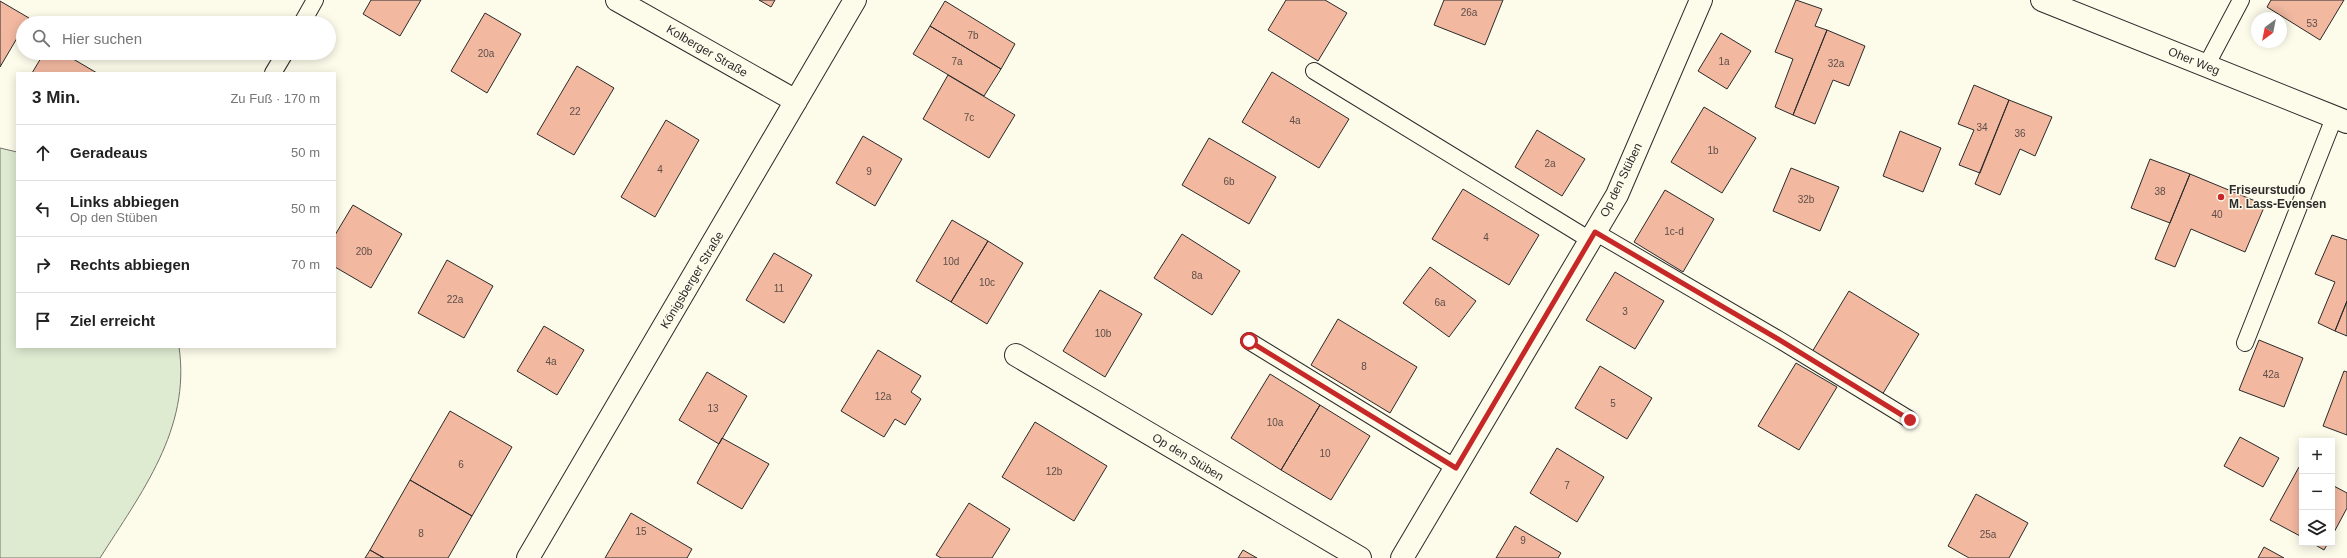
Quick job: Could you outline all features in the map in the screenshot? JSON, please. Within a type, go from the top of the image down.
[{"type":"street","name":"Kolberger Straße","points":[[618,0],[796,101]]},
{"type":"street","name":"Königsberger Straße","points":[[528,558],[855,0]]},
{"type":"street","name":"Op den Stüben","points":[[1402,558],[1617,195],[1701,0]]},
{"type":"street","name":"Oher Weg","points":[[2042,0],[2341,120]]},
{"type":"street","name":"Op den Stüben","points":[[1016,356],[1360,558]]},
{"type":"lane","points":[[306,16],[315,0]]},
{"type":"lane","points":[[2206,66],[2241,0]]},
{"type":"lane","points":[[274,72],[281,60]]},
{"type":"lane","points":[[1314,71],[1593,236],[1778,339],[1910,420]]},
{"type":"lane","points":[[2245,343],[2341,120]]},
{"type":"lane","points":[[1249,341],[1456,468]]},
{"type":"green space","points":[[0,148],[16,152],[16,348],[179,348],[181,377],[177,405],[170,433],[159,459],[146,484],[100,558],[0,558]]},
{"type":"building","points":[[371,0],[421,0],[400,36],[363,14]]},
{"type":"building","points":[[759,0],[775,0],[771,7]]},
{"type":"building","points":[[1286,0],[1325,0],[1347,13],[1318,61],[1268,30]]},
{"type":"building","points":[[1444,0],[1503,0],[1485,45],[1434,25]]},
{"type":"building","points":[[1796,0],[1822,9],[1815,26],[1827,30],[1793,115],[1775,107],[1793,59],[1775,52]]},
{"type":"building","points":[[2271,0],[2344,0],[2320,40],[2287,19],[2287,12],[2275,12],[2267,7]]},
{"type":"building","points":[[0,1],[26,16],[16,16],[16,40],[0,67]]},
{"type":"building","points":[[945,1],[1015,44],[1001,69],[930,26]]},
{"type":"building","points":[[485,13],[521,34],[487,93],[451,71]]},
{"type":"building","points":[[930,26],[1001,69],[984,96],[913,54]]},
{"type":"building","points":[[1827,30],[1865,46],[1849,86],[1833,80],[1815,124],[1793,115]]},
{"type":"building","points":[[1721,33],[1751,51],[1727,89],[1698,71]]},
{"type":"building","points":[[40,60],[75,60],[95,72],[33,72]]},
{"type":"building","points":[[577,66],[614,88],[574,155],[537,134]]},
{"type":"building","points":[[1272,72],[1349,119],[1319,168],[1242,122]]},
{"type":"building","points":[[948,75],[1015,115],[989,158],[923,119]]},
{"type":"building","points":[[1974,85],[2009,100],[1980,173],[1959,165],[1974,130],[1958,124]]},
{"type":"building","points":[[2009,100],[2052,117],[2035,156],[2020,149],[2000,195],[1975,184]]},
{"type":"building","points":[[1704,107],[1756,138],[1722,193],[1671,162]]},
{"type":"building","points":[[666,120],[699,140],[655,217],[621,197]]},
{"type":"building","points":[[1537,130],[1585,159],[1562,196],[1515,167]]},
{"type":"building","points":[[1900,131],[1941,148],[1923,192],[1883,176]]},
{"type":"building","points":[[863,136],[902,159],[875,206],[836,183]]},
{"type":"building","points":[[1209,138],[1276,177],[1249,224],[1182,185]]},
{"type":"building","points":[[2150,159],[2190,174],[2170,223],[2131,208]]},
{"type":"building","points":[[1791,168],[1839,187],[1820,231],[1773,211]]},
{"type":"building","points":[[2190,174],[2265,205],[2245,252],[2191,229],[2175,267],[2155,259]]},
{"type":"building","points":[[1463,189],[1539,235],[1509,285],[1432,239]]},
{"type":"building","points":[[1665,190],[1714,219],[1683,272],[1634,242]]},
{"type":"building","points":[[353,205],[402,234],[371,288],[336,268],[336,233]]},
{"type":"building","points":[[952,220],[988,241],[951,302],[916,281]]},
{"type":"building","points":[[1182,234],[1240,271],[1212,315],[1154,278]]},
{"type":"building","points":[[2332,235],[2347,240],[2347,301],[2335,331],[2318,323],[2335,282],[2315,274]]},
{"type":"building","points":[[988,241],[1023,263],[987,324],[951,302]]},
{"type":"building","points":[[774,253],[812,275],[784,323],[746,300]]},
{"type":"building","points":[[447,260],[493,286],[464,338],[418,313]]},
{"type":"building","points":[[1430,267],[1476,301],[1449,337],[1403,303]]},
{"type":"building","points":[[1615,272],[1664,301],[1635,349],[1586,320]]},
{"type":"building","points":[[1100,290],[1142,314],[1105,377],[1063,351]]},
{"type":"building","points":[[1849,291],[1919,334],[1882,395],[1812,352]]},
{"type":"building","points":[[2347,301],[2347,336],[2335,331]]},
{"type":"building","points":[[1338,319],[1417,367],[1390,413],[1311,365]]},
{"type":"building","points":[[544,326],[584,350],[557,395],[517,371]]},
{"type":"building","points":[[2259,340],[2303,358],[2284,407],[2239,390]]},
{"type":"building","points":[[878,350],[921,376],[911,392],[921,399],[905,425],[895,419],[884,437],[841,411]]},
{"type":"building","points":[[1796,363],[1837,387],[1799,450],[1758,426]]},
{"type":"building","points":[[1600,366],[1652,398],[1627,439],[1575,408]]},
{"type":"building","points":[[2344,371],[2347,372],[2347,435],[2323,426]]},
{"type":"building","points":[[707,372],[747,396],[719,444],[679,420]]},
{"type":"building","points":[[1270,374],[1320,405],[1281,470],[1231,438]]},
{"type":"building","points":[[1320,405],[1370,436],[1331,500],[1281,470]]},
{"type":"building","points":[[450,411],[512,447],[472,516],[410,480]]},
{"type":"building","points":[[1035,422],[1107,466],[1074,521],[1002,477]]},
{"type":"building","points":[[2240,437],[2279,458],[2263,487],[2224,466]]},
{"type":"building","points":[[722,438],[769,464],[742,509],[697,483]]},
{"type":"building","points":[[1557,448],[1604,477],[1577,522],[1530,493]]},
{"type":"building","points":[[2299,467],[2299,535],[2270,520]]},
{"type":"building","points":[[410,480],[472,516],[448,558],[384,558],[370,550]]},
{"type":"building","points":[[2335,487],[2347,493],[2347,508],[2335,530]]},
{"type":"building","points":[[1976,494],[2028,523],[2009,558],[1969,558],[1948,546]]},
{"type":"building","points":[[969,503],[1010,529],[992,558],[941,558],[936,555]]},
{"type":"building","points":[[631,513],[692,549],[687,558],[605,558]]},
{"type":"building","points":[[1515,526],[1561,553],[1558,558],[1496,558]]},
{"type":"building","points":[[2317,546],[2326,546],[2324,550]]},
{"type":"building","points":[[2264,547],[2284,558],[2258,558]]},
{"type":"building","points":[[370,550],[384,558],[365,558]]},
{"type":"building","points":[[1243,550],[1257,558],[1238,558]]},
{"type":"place","name":"Friseurstudio M. Lass-Evensen","points":[[2221,197]]},
{"type":"route","points":[[1249,341],[1456,468],[1595,232],[1778,339],[1910,420]]}]
